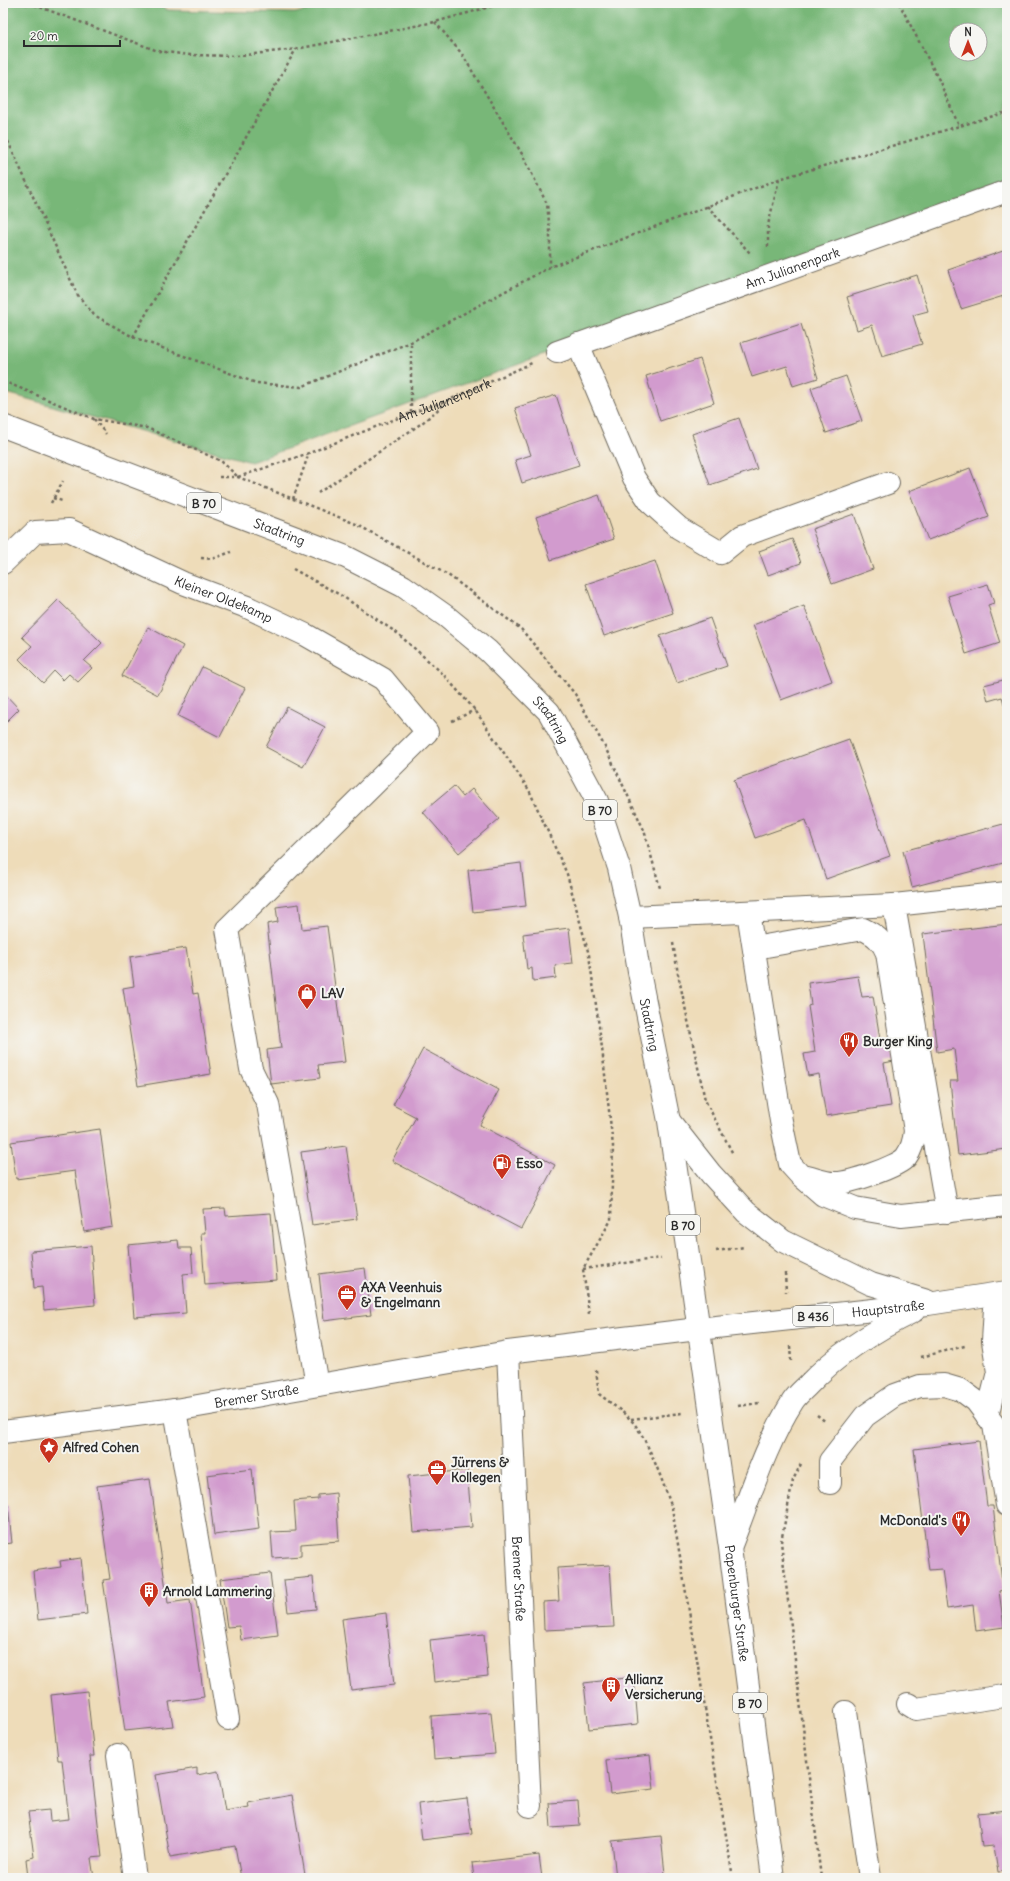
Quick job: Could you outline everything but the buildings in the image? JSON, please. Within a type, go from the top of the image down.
[{"type":"main road","name":"Am Julianenpark","points":[[557,352],[1007,192]]},
{"type":"main road","points":[[578,344],[634,478],[650,502],[679,528],[721,553],[742,536],[888,483]]},
{"type":"main road","name":"Stadtring","points":[[3,426],[346,557],[403,586],[447,617],[488,651],[549,712],[598,801],[619,868],[630,917],[639,972],[669,1121],[698,1328]]},
{"type":"main road","name":"Kleiner Oldekamp","points":[[3,563],[36,532],[69,530],[184,583],[247,607],[306,635],[383,679],[428,732],[227,929],[251,1068],[268,1104],[317,1385]]},
{"type":"main road","points":[[630,917],[894,905],[1007,893]]},
{"type":"main road","points":[[894,905],[947,1212]]},
{"type":"main road","points":[[748,912],[781,1121],[795,1170],[823,1195],[855,1208],[901,1216],[1007,1205]]},
{"type":"main road","points":[[754,948],[863,929],[876,935],[884,945],[887,953],[916,1131],[913,1146],[905,1158],[888,1168],[861,1178],[835,1183],[795,1170]]},
{"type":"main road","name":"B 436","points":[[669,1121],[711,1174],[746,1212],[783,1241],[871,1284],[931,1304]]},
{"type":"main road","points":[[987,1416],[998,1372],[993,1341],[995,1308],[1007,1294]]},
{"type":"main road","name":"Hauptstraße","points":[[698,1328],[931,1304],[1007,1294]]},
{"type":"main road","points":[[730,1548],[772,1439],[794,1399],[818,1374],[847,1350],[884,1325],[931,1304]]},
{"type":"main road","name":"Bremer Straße","points":[[3,1432],[175,1410],[508,1352],[698,1328]]},
{"type":"main road","name":"Papenburger Straße","points":[[698,1328],[730,1548],[773,1878]]},
{"type":"main road","name":"Bremer Straße","points":[[508,1352],[530,1806]]},
{"type":"main road","points":[[830,1483],[830,1461],[865,1416],[895,1396],[920,1386],[944,1385],[961,1390],[976,1401],[994,1425],[1007,1506]]},
{"type":"main road","points":[[175,1410],[228,1719]]},
{"type":"main road","points":[[908,1704],[916,1709],[1007,1695]]},
{"type":"main road","points":[[846,1712],[870,1878]]},
{"type":"main road","points":[[118,1755],[135,1878]]},
{"type":"path","points":[[29,3],[158,51],[190,55],[237,56],[296,49],[435,22],[504,3]]},
{"type":"path","points":[[899,3],[939,80],[960,126]]},
{"type":"path","points":[[435,22],[462,54],[522,154],[547,204],[550,231],[550,267]]},
{"type":"path","points":[[133,337],[296,49]]},
{"type":"path","points":[[3,130],[77,294],[94,315],[133,337],[256,383],[300,387],[411,342],[550,267],[779,179],[1007,112]]},
{"type":"path","points":[[768,278],[768,225],[779,179]]},
{"type":"path","points":[[708,206],[744,245],[768,278]]},
{"type":"path","points":[[411,342],[411,413]]},
{"type":"path","name":"Am Julianenpark","points":[[3,381],[94,419],[147,428],[221,461],[238,477],[309,453],[448,400],[557,352]]},
{"type":"path","points":[[318,493],[422,423],[448,400]]},
{"type":"path","points":[[292,499],[309,453]]},
{"type":"path","points":[[63,481],[70,483]]},
{"type":"path","points":[[286,566],[342,596],[396,633],[442,672],[475,710],[529,790],[568,874],[589,955],[602,1048],[613,1146],[612,1220],[583,1269]]},
{"type":"path","points":[[599,1394],[631,1419],[636,1426],[655,1464],[672,1508],[732,1878]]},
{"type":"path","points":[[822,1428],[825,1421]]},
{"type":"path","points":[[804,1460],[793,1480],[780,1542],[820,1878]]},
{"type":"green space","points":[[3,3],[152,3],[168,10],[295,13],[341,3],[1007,3],[1007,186],[251,462],[3,392]]},
{"type":"place","name":"LAV","points":[[307,1010]]},
{"type":"place","name":"Burger King","points":[[849,1058]]},
{"type":"place","name":"Esso","points":[[502,1180]]},
{"type":"place","name":"AXA Veenhuis & Engelmann","points":[[347,1311]]},
{"type":"place","name":"Alfred Cohen","points":[[49,1464]]},
{"type":"place","name":"Jürrens & Kollegen","points":[[437,1486]]},
{"type":"place","name":"McDonald's","points":[[961,1537]]},
{"type":"place","name":"Arnold Lammering","points":[[149,1608]]},
{"type":"place","name":"Allianz Versicherung","points":[[611,1703]]}]
